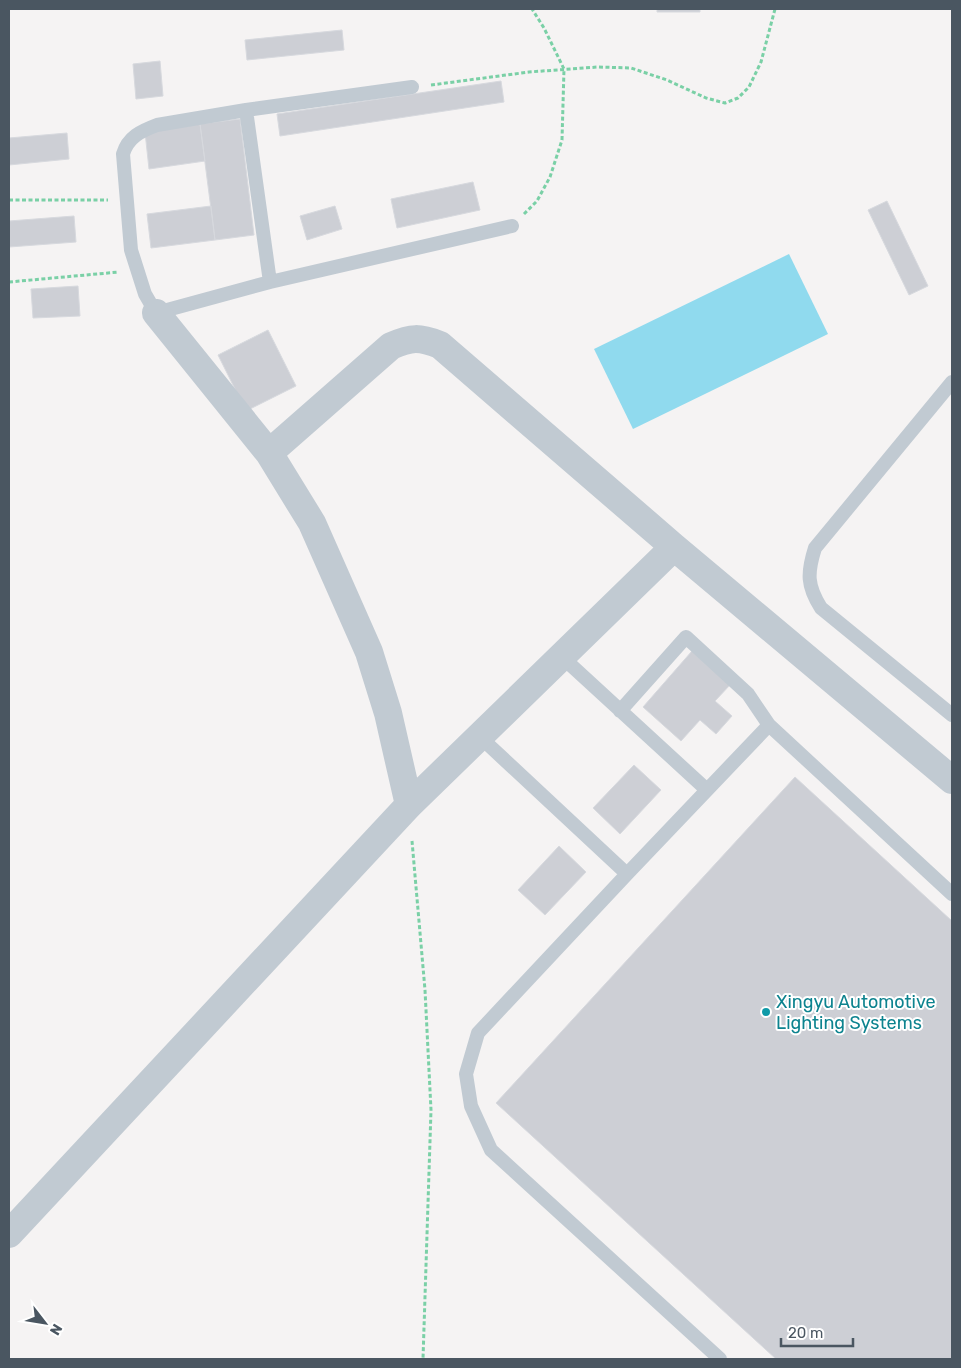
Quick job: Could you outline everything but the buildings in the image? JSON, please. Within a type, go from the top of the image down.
[{"type":"street","points":[[156,313],[269,453],[312,523],[369,652],[388,713],[409,804]]},
{"type":"street","points":[[269,453],[391,346],[408,339],[423,339],[440,345],[674,547],[952,780]]},
{"type":"street","points":[[9,1234],[409,804],[674,547]]},
{"type":"lane","points":[[412,87],[246,110],[157,125],[144,130],[132,138],[126,145],[124,154],[131,250],[145,294],[156,313],[270,282],[512,226]]},
{"type":"lane","points":[[246,110],[270,282]]},
{"type":"lane","points":[[952,382],[815,548],[810,563],[809,580],[813,596],[821,608],[952,715]]},
{"type":"lane","points":[[620,711],[686,638],[748,694],[769,726],[952,894]]},
{"type":"lane","points":[[561,656],[707,790]]},
{"type":"lane","points":[[720,1359],[491,1150],[471,1106],[466,1074],[478,1033],[769,726]]},
{"type":"lane","points":[[480,736],[627,874]]},
{"type":"path","points":[[512,226],[537,201],[550,177],[562,140],[564,69],[544,28],[532,9]]},
{"type":"path","points":[[412,87],[529,72],[598,66],[631,68],[667,80],[706,98],[725,103],[738,98],[749,86],[761,62],[775,9]]},
{"type":"path","points":[[9,200],[127,200]]},
{"type":"path","points":[[9,282],[137,270]]},
{"type":"path","points":[[409,804],[425,990],[431,1110],[424,1359]]},
{"type":"water","points":[[789,254],[828,334],[633,429],[594,349]]},
{"type":"place","name":"Xingyu Automotive Lighting Systems","points":[[766,1012]]}]
